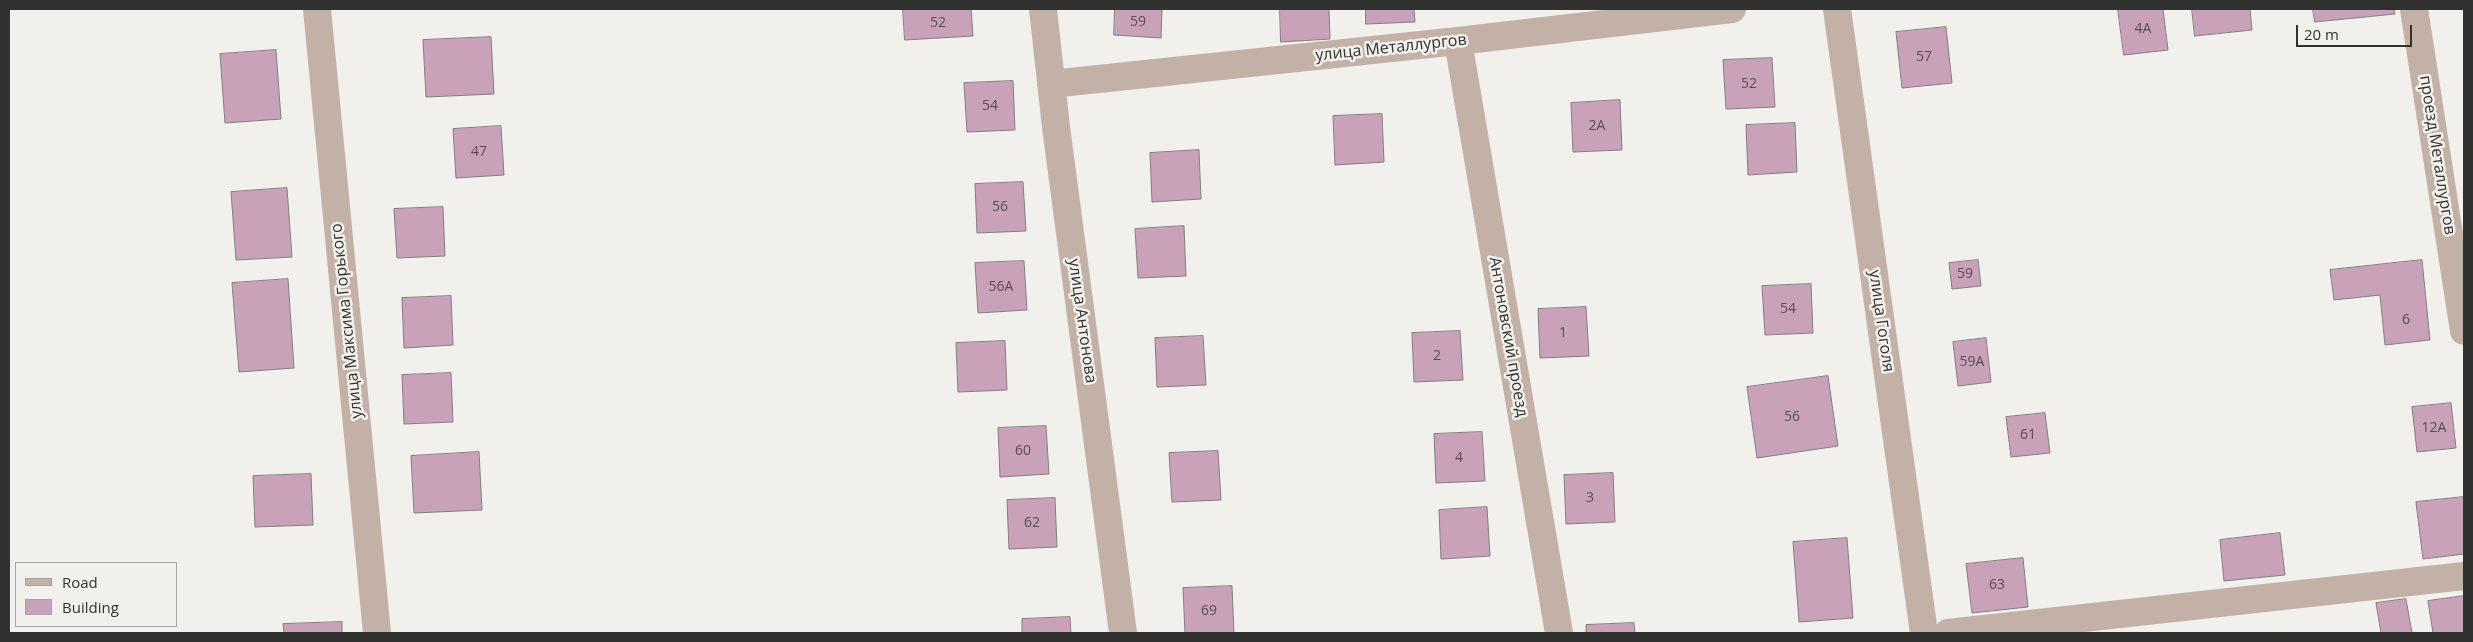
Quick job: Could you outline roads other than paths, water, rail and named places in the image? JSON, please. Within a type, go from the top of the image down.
[{"type":"street","name":"улица Максима Горького","points":[[317,9],[377,633]]},
{"type":"street","name":"улица Антонова","points":[[1043,9],[1051,84],[1123,633]]},
{"type":"street","name":"улица Металлургов","points":[[1051,84],[1458,41],[1732,9]]},
{"type":"street","name":"улица Гоголя","points":[[1837,9],[1924,633]]},
{"type":"street","name":"проезд Металлургов","points":[[2414,9],[2464,330]]},
{"type":"street","name":"Антоновский проезд","points":[[1458,41],[1559,633]]},
{"type":"street","points":[[1948,633],[2464,576]]}]
